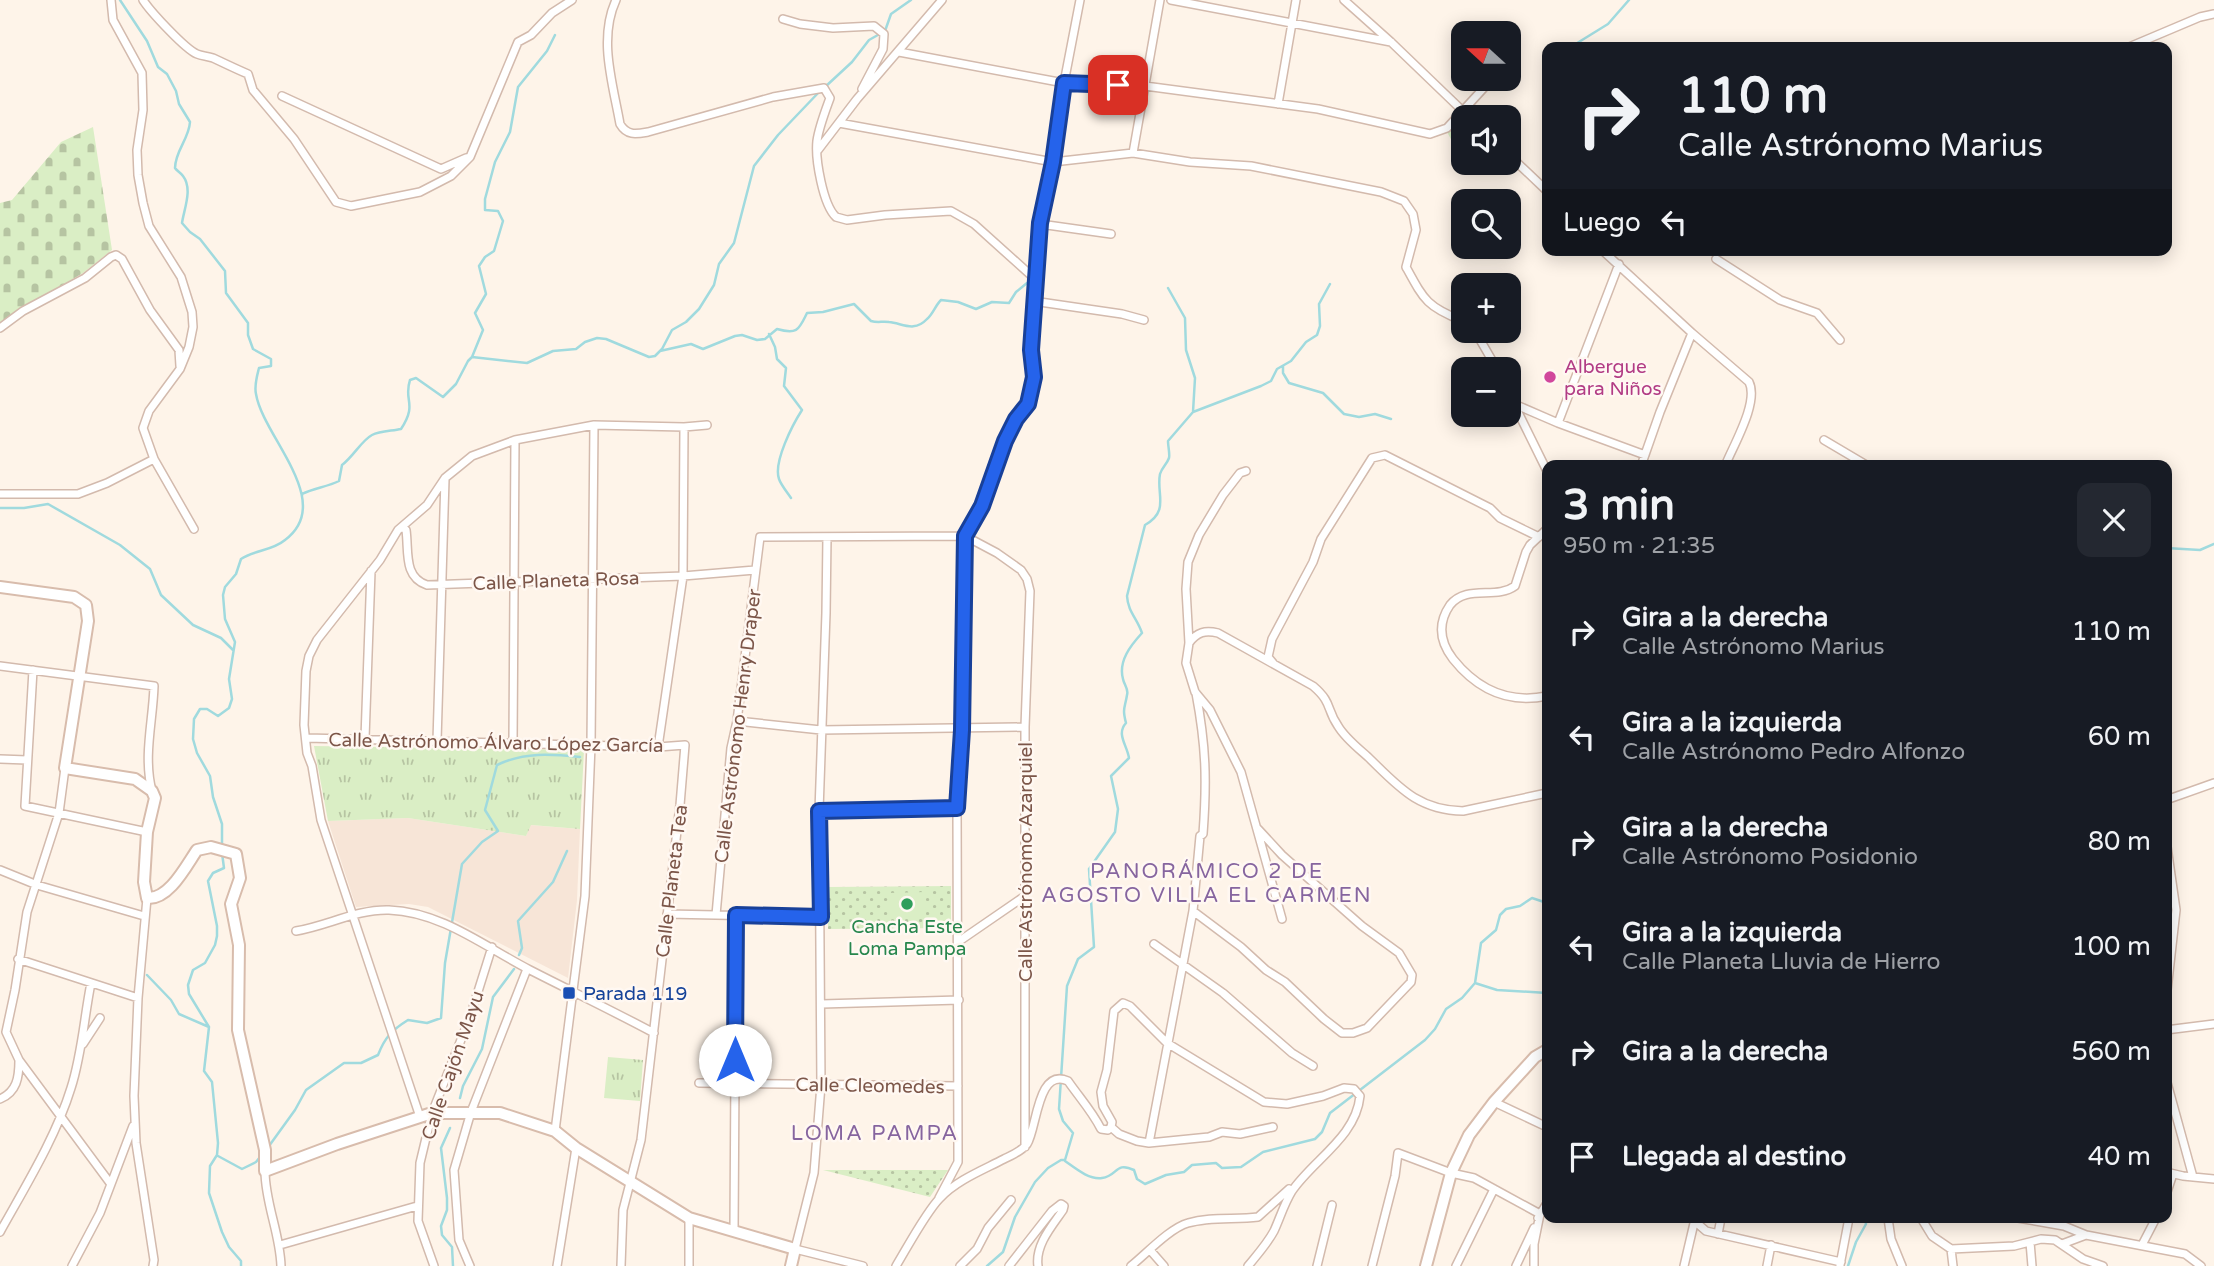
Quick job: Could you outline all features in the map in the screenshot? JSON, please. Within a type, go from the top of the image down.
[{"type":"street","points":[[111,0],[113,20],[142,73],[144,110],[137,150],[143,203],[149,226],[181,277],[191,312],[192,336],[180,369],[149,411],[143,428],[145,440],[154,458],[194,529]]},
{"type":"street","points":[[143,0],[181,43],[197,54],[214,58],[248,74],[253,90],[293,139],[336,202],[351,206],[420,192],[451,176],[470,157],[518,42],[531,35],[546,17],[572,0]]},
{"type":"street","points":[[616,0],[607,29],[608,53],[620,124],[627,132],[648,132],[773,97],[821,88],[828,91],[830,98],[817,151],[828,204],[836,217],[847,220],[951,211],[974,224],[1034,278]]},
{"type":"street","points":[[817,151],[942,0]]},
{"type":"street","points":[[896,1266],[939,1198],[958,1162],[957,808],[962,730],[965,536],[982,506],[1005,441],[1016,419],[1028,404],[1034,377],[1031,350],[1040,223],[1080,0]]},
{"type":"street","points":[[1133,153],[1160,0]]},
{"type":"street","points":[[1171,0],[1391,42]]},
{"type":"street","points":[[1278,104],[1296,0]]},
{"type":"street","points":[[1344,0],[1457,105]]},
{"type":"street","points":[[2141,42],[2200,17],[2214,14]]},
{"type":"street","points":[[783,19],[833,28],[874,26],[884,34],[883,49],[858,99]]},
{"type":"street","points":[[899,52],[1064,83],[1145,86],[1318,109],[1430,134],[1451,125]]},
{"type":"street","points":[[282,96],[441,169],[470,157]]},
{"type":"street","points":[[839,123],[1053,162],[1133,153],[1190,162],[1251,166],[1381,192],[1404,201],[1413,214],[1416,230],[1406,267],[1423,299],[1451,316]]},
{"type":"street","points":[[1521,166],[1542,186]]},
{"type":"street","points":[[1040,223],[1111,234]]},
{"type":"street","points":[[0,328],[23,311],[85,278],[116,255],[122,259],[150,310],[179,349],[180,369]]},
{"type":"street","points":[[1609,256],[1749,382],[1752,401],[1728,460]]},
{"type":"street","points":[[1716,259],[1780,300],[1817,313],[1840,340]]},
{"type":"street","points":[[1558,423],[1619,264]]},
{"type":"street","points":[[1033,300],[1144,320]]},
{"type":"street","points":[[1643,460],[1692,333]]},
{"type":"street","points":[[1521,407],[1645,455]]},
{"type":"street","points":[[1521,418],[1542,461]]},
{"type":"street","points":[[555,1132],[585,896],[591,745],[594,425]]},
{"type":"street","points":[[426,1115],[321,820],[312,766],[307,753],[305,698],[309,656],[317,640],[402,527],[427,505],[445,478],[472,456],[515,440],[594,425],[707,425]]},
{"type":"street","points":[[658,747],[683,576],[684,427]]},
{"type":"street","points":[[513,743],[515,440]]},
{"type":"street","points":[[1824,440],[1858,460]]},
{"type":"street","points":[[1273,664],[1268,657],[1272,639],[1313,562],[1321,539],[1372,458],[1385,455],[1490,508],[1500,518],[1539,537]]},
{"type":"street","points":[[0,494],[78,494],[107,483],[154,458]]},
{"type":"street","points":[[1149,1143],[1193,911],[1207,778],[1203,731],[1186,663],[1189,643],[1186,589],[1191,555],[1199,535],[1223,495],[1240,473],[1246,471]]},
{"type":"street","points":[[437,741],[445,478]]},
{"type":"street","name":"Calle Planeta Rosa","points":[[402,527],[406,530],[408,565],[412,576],[427,585],[683,576],[755,570]]},
{"type":"street","points":[[1542,534],[1526,552],[1515,586],[1503,592],[1474,593],[1456,600],[1446,613],[1441,633],[1445,649],[1473,682],[1511,696],[1542,697]]},
{"type":"street","points":[[790,1266],[814,1173],[821,1085],[819,811],[827,613],[827,537],[965,536]]},
{"type":"street","name":"Calle Astrónomo Azarquiel","points":[[965,536],[1012,562],[1027,579],[1030,592],[1025,727],[1025,1147]]},
{"type":"street","name":"Calle Astrónomo Henry Draper","points":[[716,915],[731,748],[737,721],[760,537],[827,537]]},
{"type":"street","points":[[365,738],[371,571]]},
{"type":"street","points":[[0,587],[74,597],[86,606],[88,621],[81,676],[59,813],[26,912],[15,990],[3,1030],[19,1060],[110,1183]]},
{"type":"street","points":[[1189,643],[1200,632],[1218,633],[1323,694],[1339,729],[1415,800],[1438,809],[1463,811],[1542,794]]},
{"type":"street","points":[[0,666],[154,686],[148,767],[155,798],[146,832],[144,882],[147,898],[138,998],[135,1119],[141,1187],[155,1260],[153,1266]]},
{"type":"street","points":[[33,670],[25,806],[146,832]]},
{"type":"street","points":[[1195,692],[1210,710],[1236,759],[1282,919]]},
{"type":"street","points":[[737,721],[821,730],[1025,727]]},
{"type":"street","name":"Calle Astrónomo Álvaro López García","points":[[307,738],[685,746]]},
{"type":"street","name":"Calle Planeta Tea","points":[[621,1266],[623,1210],[641,1140],[685,746]]},
{"type":"street","points":[[0,759],[27,760]]},
{"type":"street","points":[[65,768],[135,779],[152,791]]},
{"type":"street","points":[[2172,798],[2214,783]]},
{"type":"street","points":[[819,811],[957,808]]},
{"type":"street","points":[[1193,911],[1241,947],[1266,970],[1285,982],[1342,1033],[1353,1033],[1367,1028],[1411,982],[1412,975],[1399,953],[1362,926],[1258,830]]},
{"type":"street","points":[[147,898],[158,896],[167,890],[197,850],[211,847],[236,854],[240,878],[231,904],[239,945],[238,1030],[265,1150],[267,1191],[280,1245],[281,1266]]},
{"type":"street","points":[[0,870],[37,885],[144,916]]},
{"type":"street","points":[[2172,870],[2176,910],[2172,948]]},
{"type":"street","points":[[958,942],[1025,896]]},
{"type":"street","points":[[296,931],[374,911],[423,914],[492,947],[527,968],[654,1033]]},
{"type":"street","points":[[667,914],[821,917]]},
{"type":"street","points":[[734,1230],[736,915]]},
{"type":"street","points":[[1154,944],[1242,1008],[1302,1061],[1313,1066]]},
{"type":"street","name":"Calle Cajón Mayu","points":[[434,1266],[418,1221],[417,1206],[426,1115],[470,1017],[492,947]]},
{"type":"street","points":[[18,959],[138,998]]},
{"type":"street","name":"Calle Cajón Mayu","points":[[470,1266],[459,1240],[454,1170],[471,1112],[527,968]]},
{"type":"street","points":[[0,1232],[61,1116],[71,1089],[81,1048],[91,983]]},
{"type":"street","points":[[822,1004],[959,1000]]},
{"type":"street","points":[[1111,1128],[1112,1122],[1103,1106],[1101,1091],[1117,1006],[1123,1003],[1130,1006],[1167,1043],[1269,1104],[1287,1104],[1350,1087],[1358,1091],[1359,1101],[1352,1119],[1328,1154],[1258,1217],[1228,1217],[1188,1223],[1131,1266]]},
{"type":"street","points":[[81,1048],[100,1018]]},
{"type":"street","points":[[2172,1029],[2214,1024]]},
{"type":"street","points":[[1426,1266],[1451,1173],[1469,1135],[1494,1102],[1535,1057],[1542,1054]]},
{"type":"street","points":[[0,1104],[18,1080],[19,1060]]},
{"type":"street","points":[[939,1198],[1025,1147],[1041,1097],[1051,1081],[1068,1081],[1091,1110],[1101,1129],[1111,1128]]},
{"type":"street","name":"Calle Cleomedes","points":[[699,1083],[958,1086]]},
{"type":"street","points":[[2172,1101],[2193,1177]]},
{"type":"street","points":[[1494,1102],[1542,1125]]},
{"type":"street","points":[[265,1171],[426,1115],[500,1113],[555,1132],[631,1184],[689,1218],[863,1266]]},
{"type":"street","points":[[72,1266],[100,1213],[135,1119]]},
{"type":"street","points":[[1111,1128],[1119,1134],[1149,1143],[1209,1137],[1222,1132],[1240,1135],[1273,1127]]},
{"type":"street","points":[[558,1266],[576,1148]]},
{"type":"street","points":[[1371,1266],[1395,1176],[1398,1153],[1451,1173],[1474,1178],[1540,1213]]},
{"type":"street","points":[[97,1164],[105,1167],[119,1159]]},
{"type":"street","points":[[2172,1173],[2214,1180]]},
{"type":"street","points":[[1248,1266],[1272,1235],[1287,1199],[1300,1179]]},
{"type":"street","points":[[1456,1266],[1493,1189]]},
{"type":"street","points":[[960,1266],[977,1249],[988,1227],[1011,1200]]},
{"type":"street","points":[[1009,1266],[1052,1211],[1061,1204],[1064,1206],[1063,1210],[1046,1234],[1040,1249],[1038,1266]]},
{"type":"street","points":[[1317,1266],[1332,1205]]},
{"type":"street","points":[[280,1245],[417,1206]]},
{"type":"street","points":[[1516,1266],[1542,1210]]},
{"type":"street","points":[[1534,1266],[1534,1244],[1540,1213]]},
{"type":"street","points":[[689,1218],[690,1266]]},
{"type":"street","points":[[1684,1266],[1695,1223]]},
{"type":"street","points":[[1698,1223],[1701,1229],[1718,1234],[1840,1264],[1848,1223]]},
{"type":"street","points":[[1718,1234],[1720,1223]]},
{"type":"street","points":[[1889,1223],[1891,1239],[1902,1266]]},
{"type":"street","points":[[1923,1223],[1932,1236],[1951,1249],[2014,1246],[2041,1239],[2055,1240],[2083,1259],[2104,1266]]},
{"type":"street","points":[[2068,1223],[2086,1235],[2185,1254],[2201,1266]]},
{"type":"street","points":[[2142,1245],[2153,1223]]},
{"type":"street","points":[[2062,1244],[2086,1235]]},
{"type":"street","points":[[2030,1242],[2032,1266]]},
{"type":"street","points":[[1767,1266],[1770,1245]]},
{"type":"street","points":[[1951,1249],[1953,1266]]},
{"type":"street","points":[[1150,1250],[1164,1266]]},
{"type":"street","points":[[1255,1257],[1260,1266]]},
{"type":"shaded area","points":[[408,818],[526,836],[530,825],[580,829],[577,900],[568,978],[428,907],[409,904],[356,907],[328,821]]},
{"type":"green space","points":[[1451,121],[1451,139],[1447,132]]},
{"type":"green space","points":[[93,127],[112,250],[83,273],[0,322],[0,203],[12,200],[61,142]]},
{"type":"green space","points":[[314,746],[584,750],[580,829],[531,825],[526,836],[408,818],[328,821]]},
{"type":"green space","points":[[951,886],[951,928],[828,929],[828,887]]},
{"type":"green space","name":"Cancha Este Loma Pampa","points":[[925,892],[926,916],[889,917],[889,893]]},
{"type":"green space","points":[[608,1057],[643,1060],[640,1101],[604,1098]]},
{"type":"green space","points":[[823,1170],[948,1170],[930,1197]]},
{"type":"waterway","points":[[120,0],[147,41],[158,67],[167,74],[179,104],[190,122],[175,168],[183,176],[187,187],[182,223],[200,239],[225,271],[226,293],[248,323],[248,335],[253,349],[271,359],[271,366],[259,368],[256,394],[261,411],[300,488],[303,507],[299,525],[285,540],[241,559],[236,574],[225,587],[223,595],[225,619],[235,642],[229,679],[232,699],[229,708],[218,716],[207,709],[200,709],[194,719],[193,739],[197,753],[210,776],[213,797],[222,824],[222,847]]},
{"type":"waterway","points":[[825,87],[852,62],[869,40],[885,31],[891,14],[911,0]]},
{"type":"waterway","points":[[1579,42],[1608,24],[1629,0]]},
{"type":"waterway","points":[[472,357],[483,330],[475,313],[486,294],[479,266],[485,257],[494,251],[503,221],[498,211],[485,210],[485,199],[495,162],[510,132],[518,87],[547,51],[555,35]]},
{"type":"waterway","points":[[302,496],[339,481],[342,465],[368,437],[401,429],[409,413],[410,380],[416,378],[443,397],[456,384],[472,357],[527,363],[553,351],[576,349],[597,338],[606,339],[649,357],[655,356],[672,330],[686,322],[699,309],[714,285],[719,264],[734,243],[754,166],[778,135],[820,91]]},
{"type":"waterway","points":[[660,351],[691,344],[703,349],[742,335],[757,340],[765,339],[777,329],[794,331],[807,313],[854,304],[871,321],[917,326],[929,317],[941,300],[958,302],[976,309],[992,302],[1009,303],[1016,292],[1027,283]]},
{"type":"waterway","points":[[987,1266],[1003,1252],[1015,1217],[1035,1182],[1048,1168],[1065,1160],[1073,1133],[1063,1121],[1059,1109],[1067,986],[1078,959],[1094,947],[1089,869],[1115,832],[1118,809],[1111,776],[1129,758],[1122,735],[1126,723],[1124,711],[1127,693],[1122,666],[1130,648],[1142,633],[1127,596],[1145,525],[1153,520],[1160,508],[1159,481],[1169,458],[1168,441],[1193,412],[1271,381],[1277,369],[1291,361],[1306,342],[1317,335],[1320,326],[1319,304],[1330,284]]},
{"type":"waterway","points":[[1168,288],[1185,318],[1186,350],[1195,378],[1193,412]]},
{"type":"waterway","points":[[769,334],[777,359],[786,368],[784,386],[802,410],[789,434],[779,463],[779,479],[791,498]]},
{"type":"waterway","points":[[1283,366],[1283,373],[1289,383],[1323,393],[1344,414],[1359,417],[1375,414],[1391,419]]},
{"type":"waterway","points":[[0,508],[48,504],[120,545],[150,569],[161,595],[193,625],[221,638],[233,650]]},
{"type":"waterway","points":[[2172,548],[2200,550],[2214,544]]},
{"type":"waterway","points":[[269,1146],[306,1090],[344,1063],[361,1063],[378,1055],[390,1034],[408,1020],[427,1023],[441,1018],[445,963],[462,864],[482,842],[498,831],[485,810],[497,765],[527,756],[580,757]]},
{"type":"waterway","points":[[519,955],[522,948],[518,921],[553,882],[567,851]]},
{"type":"waterway","points":[[222,853],[224,868],[213,873],[208,881],[217,926],[215,945],[205,963],[193,970],[188,985],[189,994],[209,1027],[204,1071],[212,1082],[218,1143],[217,1155],[210,1166],[209,1193],[222,1232],[229,1247],[241,1261],[241,1266]]},
{"type":"waterway","points":[[1065,1161],[1082,1173],[1097,1178],[1107,1177],[1123,1167],[1128,1168],[1134,1170],[1137,1179],[1145,1184],[1166,1175],[1184,1172],[1192,1165],[1216,1163],[1222,1168],[1241,1167],[1263,1152],[1315,1139],[1322,1132],[1330,1113],[1425,1040],[1435,1029],[1446,1009],[1462,998],[1475,983],[1481,943],[1496,930],[1500,915],[1506,909],[1520,906],[1532,898],[1542,901]]},
{"type":"waterway","points":[[460,1098],[463,1086],[482,1049],[493,997],[514,969]]},
{"type":"waterway","points":[[147,975],[171,1000],[179,1014],[209,1027]]},
{"type":"waterway","points":[[1475,983],[1497,990],[1542,993]]},
{"type":"waterway","points":[[450,1128],[441,1148],[447,1198],[447,1210],[441,1226],[442,1235],[452,1247],[453,1266]]},
{"type":"waterway","points":[[218,1156],[242,1169],[260,1157]]},
{"type":"waterway","points":[[1848,1266],[1866,1223]]},
{"type":"place","name":"Albergue para Niños","points":[[1550,377]]},
{"type":"place","name":"Cancha Este Loma Pampa","points":[[907,904]]},
{"type":"place","name":"Parada 119","points":[[569,993]]},
{"type":"district","name":"PANORÁMICO 2 DE AGOSTO VILLA EL CARMEN","points":[[1207,883]]},
{"type":"district","name":"LOMA PAMPA","points":[[875,1133]]},
{"type":"route","points":[[735,1060],[736,915],[821,917],[819,811],[957,808],[962,730],[965,536],[982,506],[1005,441],[1016,419],[1028,404],[1034,377],[1031,350],[1034,278],[1040,223],[1053,162],[1064,83],[1118,85]]}]
